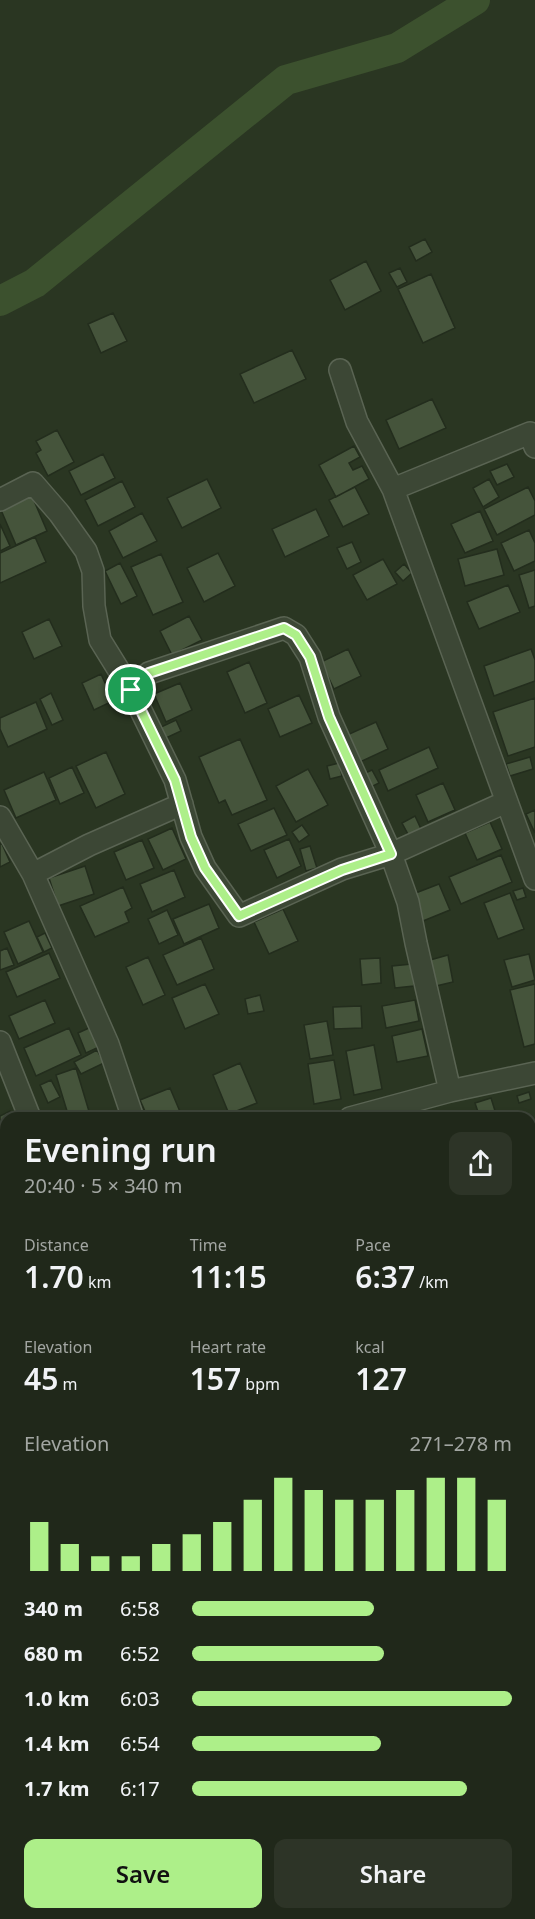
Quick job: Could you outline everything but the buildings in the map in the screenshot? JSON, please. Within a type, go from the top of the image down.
[{"type":"street","points":[[340,370],[357,422],[393,489],[535,879]]},
{"type":"street","points":[[393,489],[530,433],[535,447]]},
{"type":"street","points":[[0,500],[33,483],[59,513],[86,551],[93,571],[94,606],[100,640],[131,690],[175,780],[191,837],[205,868],[239,916],[342,870],[391,854],[506,802]]},
{"type":"street","points":[[131,690],[149,673],[284,628],[296,635],[310,657],[329,717],[391,854],[408,902],[450,1091]]},
{"type":"street","points":[[33,874],[89,845],[182,804]]},
{"type":"street","points":[[0,817],[33,874],[108,1044],[131,1112]]},
{"type":"street","points":[[0,1042],[28,1112]]},
{"type":"street","points":[[372,1112],[450,1091],[535,1073]]},
{"type":"waterway","points":[[0,301],[35,283],[286,80],[397,48],[475,0]]},
{"type":"route","points":[[284,628],[296,635],[310,657],[329,717],[391,854],[342,870],[239,916],[205,868],[191,837],[175,780],[131,690],[149,673],[284,628]]}]
